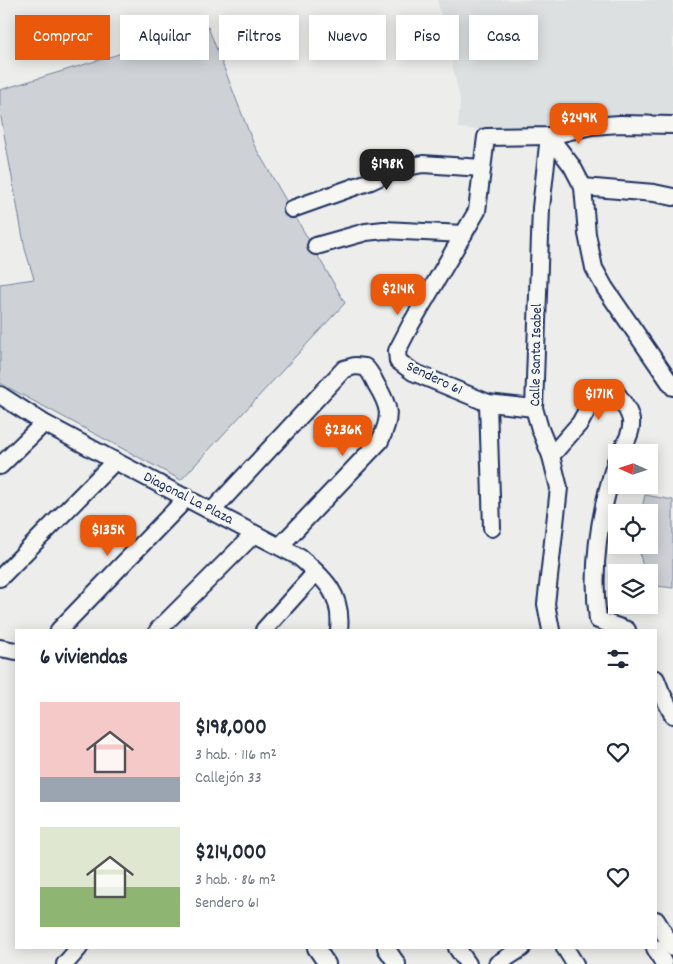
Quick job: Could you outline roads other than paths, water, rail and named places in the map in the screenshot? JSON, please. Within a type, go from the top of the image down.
[{"type":"street","points":[[673,125],[620,124],[592,126],[549,136],[572,166],[583,188],[587,234],[594,268],[605,288],[673,388]]},
{"type":"street","name":"Sendero 61","points":[[534,408],[488,403],[413,372],[398,360],[397,352],[476,211],[486,137],[549,136]]},
{"type":"street","name":"Calle Santa Isabel","points":[[549,136],[541,208],[534,408],[551,456],[559,488],[546,604],[551,629]]},
{"type":"street","points":[[292,209],[397,169],[423,164],[482,168]]},
{"type":"street","points":[[583,188],[654,193],[673,197]]},
{"type":"street","points":[[316,246],[366,232],[384,230],[464,234]]},
{"type":"street","points":[[212,511],[344,369],[355,366],[365,367],[384,395],[389,412],[388,425],[380,441],[280,546]]},
{"type":"street","points":[[551,456],[580,423],[592,401],[607,389],[615,391],[633,422],[630,438],[626,444]]},
{"type":"street","name":"Diagonal La Plaza","points":[[0,395],[42,422],[300,557],[324,579],[334,594],[338,609],[339,629]]},
{"type":"street","points":[[488,403],[492,528]]},
{"type":"street","points":[[0,466],[40,428],[42,422]]},
{"type":"street","points":[[0,578],[115,461]]},
{"type":"street","points":[[608,487],[596,574],[596,609],[598,620],[624,629]]},
{"type":"street","points":[[60,629],[186,497]]},
{"type":"street","points":[[159,629],[254,534]]},
{"type":"street","points":[[265,629],[316,572]]},
{"type":"street","points":[[0,648],[15,651]]},
{"type":"street","points":[[657,682],[673,715]]},
{"type":"street","points":[[657,922],[673,948]]},
{"type":"street","points":[[65,964],[78,949]]},
{"type":"street","points":[[317,949],[327,964]]},
{"type":"street","points":[[387,949],[397,964]]},
{"type":"street","points":[[458,949],[468,964]]},
{"type":"street","points":[[498,964],[520,949]]},
{"type":"street","points":[[566,949],[575,964]]},
{"type":"street","points":[[656,949],[664,964]]}]
